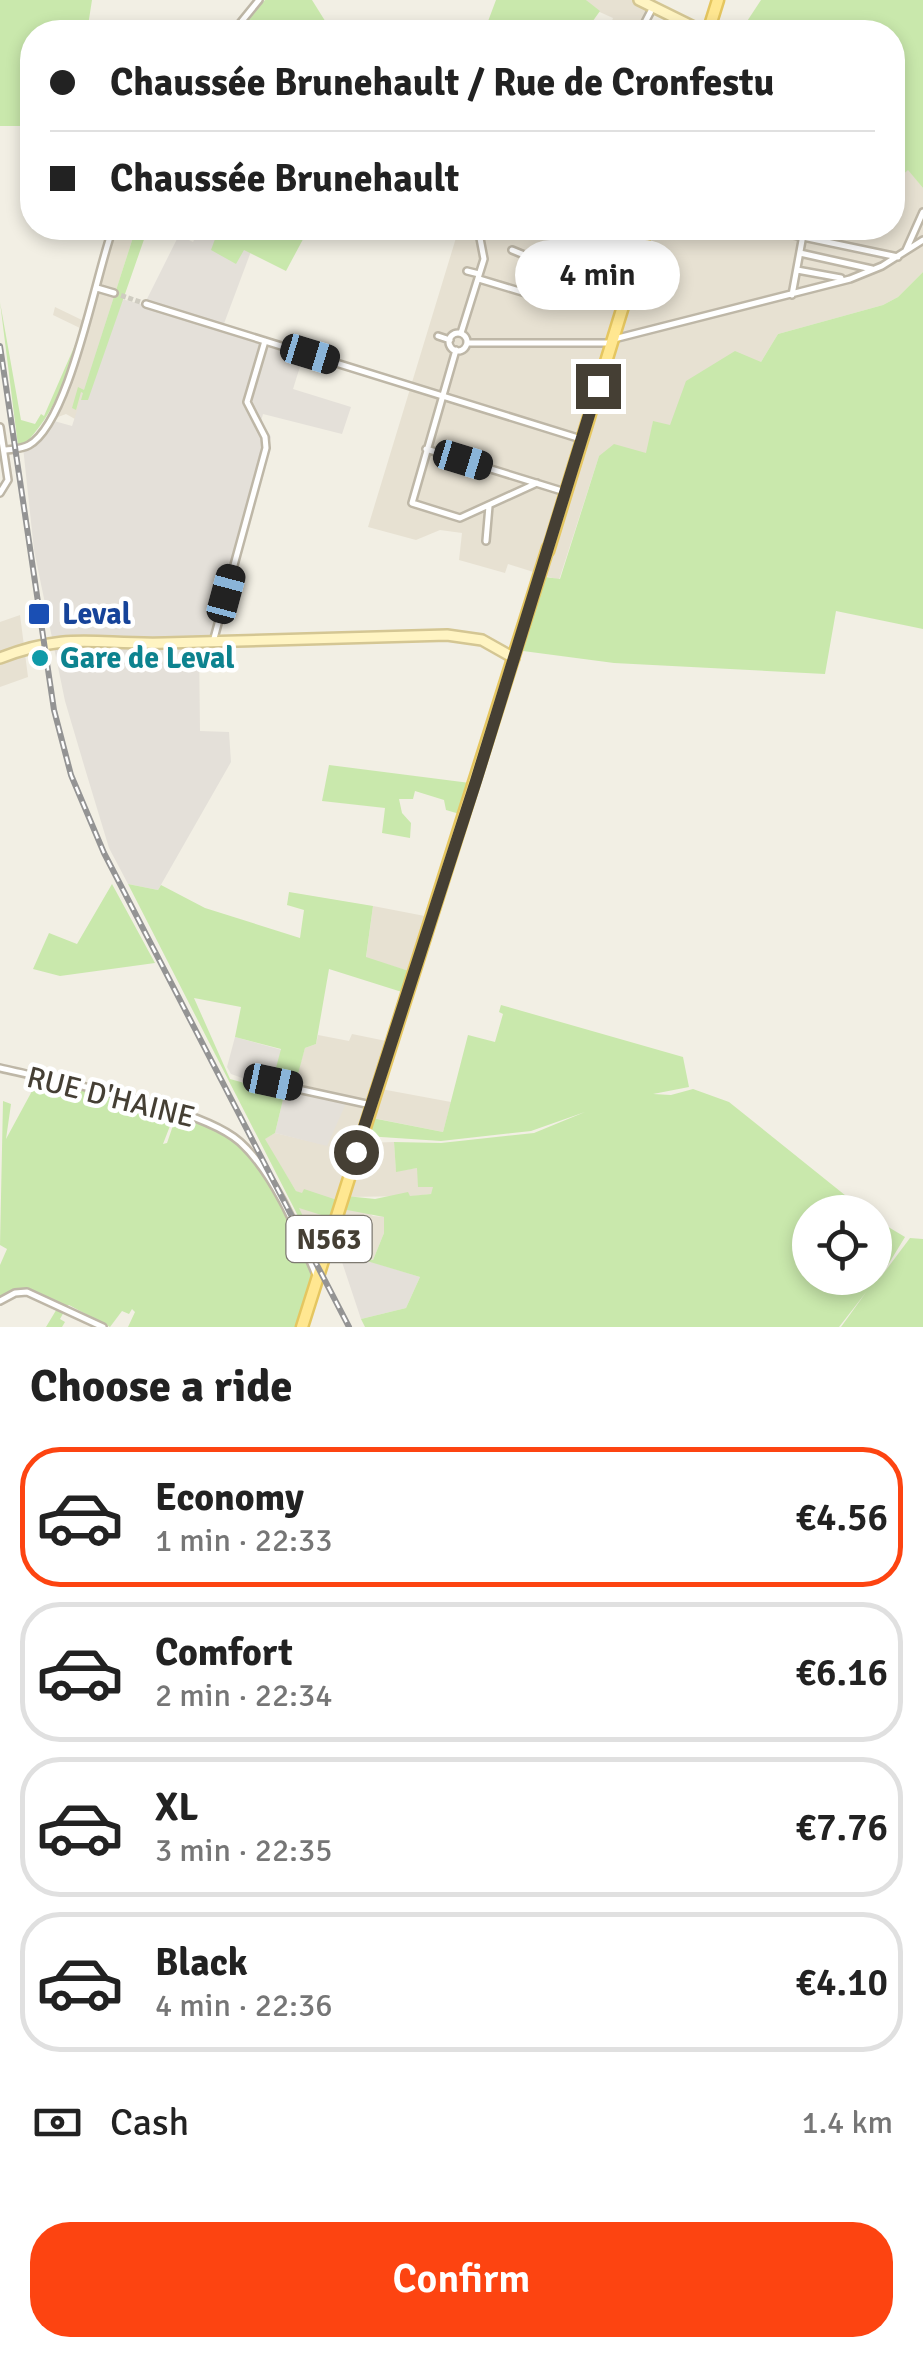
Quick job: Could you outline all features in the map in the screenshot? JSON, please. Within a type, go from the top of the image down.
[{"type":"main road","name":"N563","points":[[302,1327],[643,240]]},
{"type":"street","points":[[243,20],[259,0]]},
{"type":"street","points":[[639,0],[681,20]]},
{"type":"street","points":[[646,20],[653,7]]},
{"type":"street","points":[[906,252],[923,212]]},
{"type":"street","points":[[6,450],[30,444],[48,420],[83,339],[110,240]]},
{"type":"street","points":[[450,340],[461,333],[479,277],[484,255],[478,240]]},
{"type":"street","points":[[792,295],[802,240]]},
{"type":"street","points":[[825,240],[898,257]]},
{"type":"street","points":[[537,483],[460,518],[413,505],[411,498],[456,350],[467,343],[612,341],[842,281],[874,270],[923,240]]},
{"type":"street","points":[[512,250],[560,270]]},
{"type":"street","points":[[800,253],[874,270]]},
{"type":"street","points":[[467,271],[528,294],[540,261]]},
{"type":"street","points":[[797,270],[842,281]]},
{"type":"street","points":[[97,288],[114,293]]},
{"type":"street","points":[[146,304],[582,439]]},
{"type":"street","points":[[461,333],[467,343]]},
{"type":"street","points":[[438,336],[450,340],[456,350]]},
{"type":"street","points":[[213,642],[266,448],[265,437],[248,402],[266,341]]},
{"type":"street","points":[[0,427],[8,480],[0,493]]},
{"type":"street","points":[[426,449],[564,492]]},
{"type":"street","points":[[486,541],[490,506]]},
{"type":"street","points":[[0,658],[35,644],[69,639],[213,642],[467,636],[515,656]]},
{"type":"street","name":"RUE D'HAINE","points":[[0,1068],[191,1116],[231,1134],[261,1166],[317,1278]]},
{"type":"street","points":[[270,1082],[372,1105]]},
{"type":"street","points":[[0,1302],[24,1292],[103,1327]]},
{"type":"shaded area","points":[[586,0],[636,0],[649,10],[644,20],[612,20]]},
{"type":"shaded area","points":[[908,169],[923,188],[923,272],[898,297],[883,305],[778,334],[761,362],[670,426],[653,422],[647,454],[599,456],[559,580],[508,564],[505,573],[459,560],[462,533],[440,530],[416,540],[368,527],[455,240],[905,240]]},
{"type":"shaded area","points":[[108,240],[132,240],[75,419],[66,414],[47,419],[81,343],[82,329],[53,315],[55,307],[84,321]]},
{"type":"shaded area","points":[[176,240],[255,240],[222,329],[304,354],[293,389],[351,407],[342,434],[263,414],[261,421],[271,437],[218,632],[220,638],[199,646],[200,731],[229,732],[231,762],[158,890],[128,884],[109,848],[65,701],[34,550],[23,447],[47,419],[72,426],[114,297],[144,305]]},
{"type":"shaded area","points":[[20,615],[28,677],[0,687],[0,622]]},
{"type":"shaded area","points":[[373,906],[430,917],[412,972],[366,958]]},
{"type":"shaded area","points":[[352,1034],[396,1043],[381,1089],[451,1102],[443,1132],[373,1118],[364,1143],[394,1142],[396,1171],[417,1168],[435,1186],[431,1194],[346,1197],[373,1216],[384,1217],[384,1233],[373,1260],[338,1251],[335,1256],[316,1251],[298,1207],[304,1189],[302,1194],[296,1191],[264,1139],[275,1133],[326,1145],[293,1088],[305,1048],[316,1044],[318,1035],[349,1041]]},
{"type":"shaded area","points":[[235,1037],[282,1050],[273,1079],[347,1101],[327,1146],[275,1133],[286,1087],[270,1089],[269,1082],[259,1084],[231,1074],[227,1067]]},
{"type":"shaded area","points":[[337,1251],[420,1277],[406,1308],[361,1319],[342,1262],[335,1256]]},
{"type":"green space","points":[[0,0],[92,0],[89,20],[20,20],[20,126],[0,126]]},
{"type":"green space","points":[[265,0],[312,0],[324,20],[248,20]]},
{"type":"green space","points":[[496,0],[586,0],[600,11],[594,20],[488,20]]},
{"type":"green space","points":[[761,0],[923,0],[923,188],[908,170],[905,173],[905,20],[748,20]]},
{"type":"green space","points":[[132,240],[144,240],[88,400],[81,400],[81,392],[76,410],[72,408],[78,387],[84,390]]},
{"type":"green space","points":[[215,240],[303,240],[286,271],[244,250],[236,264],[211,250]]},
{"type":"green space","points":[[923,272],[923,629],[836,611],[825,674],[614,663],[523,651],[545,577],[560,579],[599,456],[614,444],[646,453],[653,421],[670,425],[686,381],[735,351],[761,362],[778,334],[883,305],[898,297]]},
{"type":"green space","points":[[0,302],[21,420],[35,424],[41,414],[44,416],[82,329],[60,392],[44,420],[23,446],[18,446]]},
{"type":"green space","points":[[495,651],[509,660],[509,667],[463,815],[446,810],[444,800],[415,791],[413,799],[399,799],[402,813],[411,823],[410,838],[382,833],[385,808],[322,801],[329,765],[470,783],[507,662]]},
{"type":"green space","points":[[112,884],[155,963],[60,976],[33,969],[49,933],[77,944]]},
{"type":"green space","points":[[128,884],[158,890],[161,885],[205,908],[300,938],[304,910],[287,905],[289,892],[373,906],[366,957],[412,972],[405,993],[329,969],[316,1044],[305,1048],[295,1085],[273,1079],[281,1049],[235,1037],[241,1007],[194,998],[230,1079],[259,1087],[286,1087],[275,1133],[265,1139],[296,1191],[302,1193],[304,1189],[337,1200],[331,1218],[299,1208],[320,1259]]},
{"type":"green space","points":[[501,1005],[683,1057],[689,1087],[653,1094],[671,1095],[693,1089],[729,1102],[845,1195],[792,1195],[792,1295],[864,1295],[839,1327],[365,1327],[361,1319],[406,1308],[420,1277],[347,1255],[335,1256],[337,1251],[373,1260],[384,1233],[384,1217],[342,1209],[346,1196],[375,1199],[408,1192],[410,1196],[431,1194],[433,1187],[418,1187],[417,1168],[396,1172],[394,1142],[441,1143],[534,1133],[585,1112],[531,1131],[441,1141],[366,1136],[372,1118],[443,1132],[468,1035],[495,1042],[503,1014],[499,1012]]},
{"type":"green space","points":[[38,1080],[175,1113],[163,1144],[167,1143],[177,1114],[230,1136],[264,1174],[307,1258],[312,1281],[299,1327],[128,1327],[135,1312],[132,1309],[129,1314],[122,1311],[110,1327],[69,1305],[60,1307],[65,1310],[60,1319],[65,1322],[62,1327],[46,1327],[58,1307],[25,1292],[0,1300],[0,1265],[7,1249],[0,1245],[3,1101],[11,1104],[6,1139]]},
{"type":"green space","points":[[892,1229],[905,1237],[892,1258]]},
{"type":"green space","points":[[910,1238],[923,1239],[923,1327],[841,1327],[864,1295],[892,1295],[892,1262]]},
{"type":"tunnel","points":[[114,293],[146,304]]},
{"type":"railway","points":[[0,346],[54,710],[71,775],[104,853],[349,1327]]},
{"type":"place","name":"Leval","points":[[39,614]]},
{"type":"place","name":"Gare de Leval","points":[[40,658]]},
{"type":"route","points":[[356,1152],[598,386]]}]
